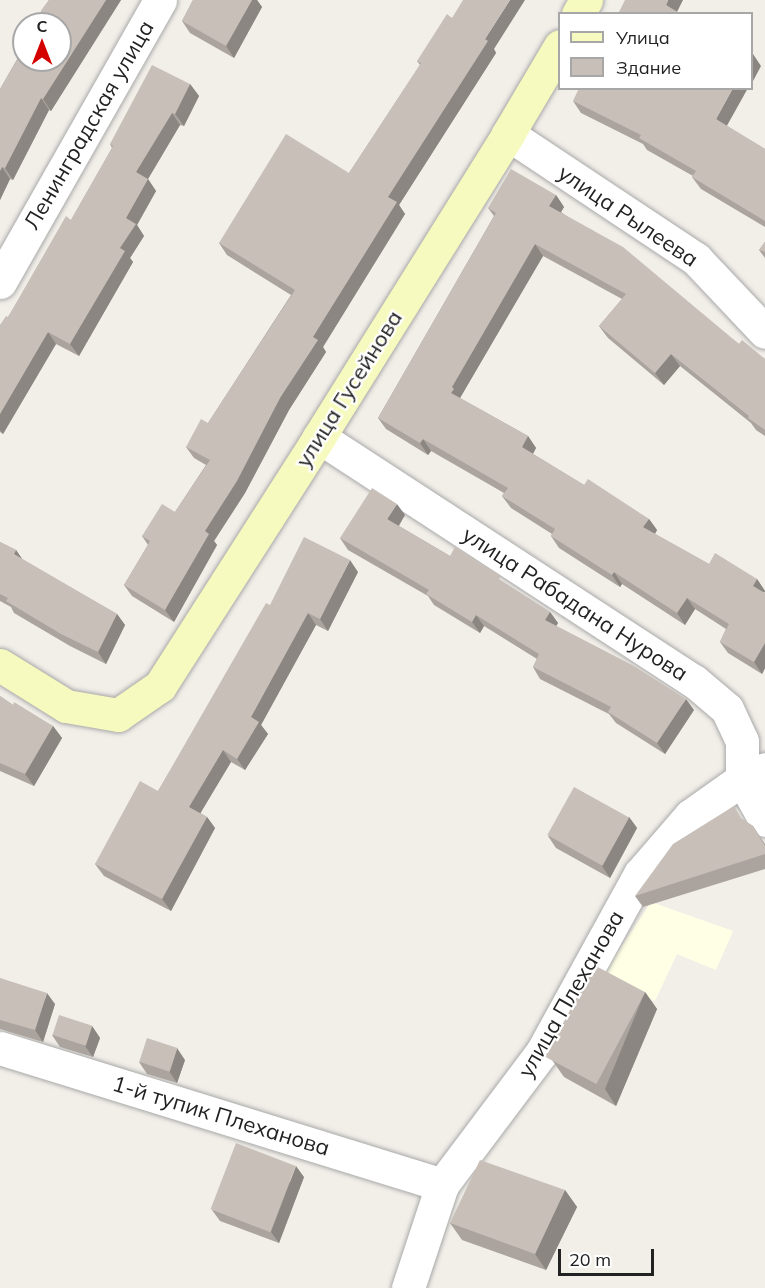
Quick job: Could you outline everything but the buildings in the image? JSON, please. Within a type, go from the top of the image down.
[{"type":"main road","name":"улица Гусейнова","points":[[0,665],[66,706],[118,714],[160,686],[319,437],[508,134],[558,49]]},
{"type":"street","name":"Ленинградская улица","points":[[0,282],[160,0]]},
{"type":"street","name":"улица Рылеева","points":[[508,134],[696,259],[765,332]]},
{"type":"street","name":"улица Рабадана Нурова","points":[[319,437],[694,681],[728,709],[742,741],[765,820]]},
{"type":"street","name":"улица Плеханова","points":[[408,1288],[441,1185],[542,1052],[640,874],[690,816],[753,774]]},
{"type":"street","name":"1-й тупик Плеханова","points":[[0,1048],[441,1185]]},
{"type":"shaded area","points":[[651,902],[733,931],[716,970],[677,954],[655,1001],[604,973]]}]
